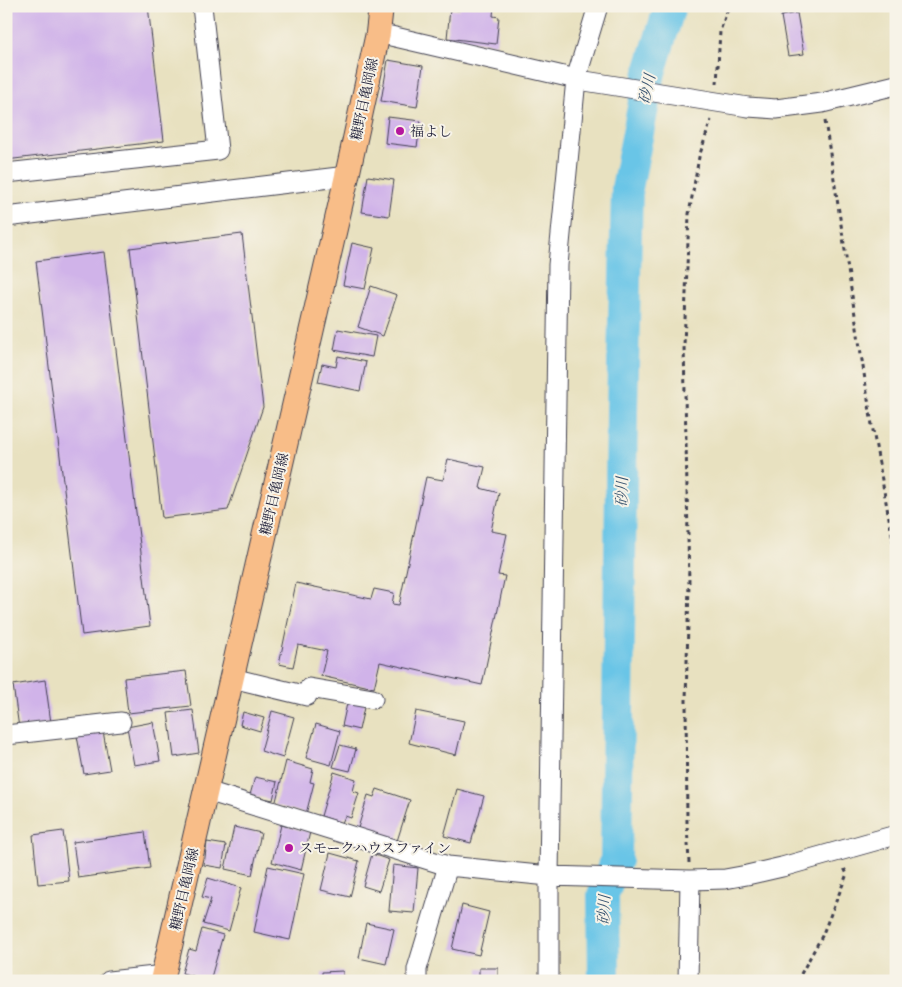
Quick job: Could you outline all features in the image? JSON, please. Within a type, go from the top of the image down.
[{"type":"main road","name":"糠野目亀岡線","points":[[163,978],[347,176],[378,33],[381,6]]},
{"type":"street","points":[[6,174],[218,150],[202,6]]},
{"type":"street","points":[[549,981],[553,876],[558,265],[580,80],[598,6]]},
{"type":"street","points":[[378,33],[580,80],[710,101],[776,109],[822,103],[896,85]]},
{"type":"street","points":[[6,217],[347,176]]},
{"type":"street","points":[[232,678],[307,696],[309,688],[373,699]]},
{"type":"street","points":[[6,735],[121,722]]},
{"type":"street","points":[[207,791],[448,866],[553,876],[725,879],[746,876],[896,835]]},
{"type":"street","points":[[418,981],[417,969],[448,866]]},
{"type":"street","points":[[685,879],[688,981]]},
{"type":"street","points":[[109,981],[163,978]]},
{"type":"path","points":[[685,879],[689,584],[684,346],[690,214],[720,31],[729,6]]},
{"type":"path","points":[[822,103],[872,425],[896,557]]},
{"type":"path","points":[[797,981],[822,936],[846,874],[838,851]]},
{"type":"building","points":[[6,6],[148,6],[164,141],[6,160]]},
{"type":"building","points":[[459,6],[494,6],[493,16],[499,17],[496,44],[447,38],[450,9],[459,10]]},
{"type":"building","points":[[797,13],[804,54],[788,56],[781,16]]},
{"type":"building","points":[[388,60],[423,66],[417,107],[381,101]]},
{"type":"building","points":[[388,117],[421,121],[417,147],[385,143]]},
{"type":"building","points":[[368,176],[394,180],[389,216],[362,212]]},
{"type":"building","points":[[242,234],[263,407],[228,510],[162,518],[130,248]]},
{"type":"building","points":[[352,243],[374,248],[365,289],[343,285]]},
{"type":"building","points":[[104,252],[150,626],[82,635],[36,261]]},
{"type":"building","points":[[371,286],[397,295],[383,336],[358,327]]},
{"type":"building","points":[[338,329],[376,336],[372,357],[334,350]]},
{"type":"building","points":[[338,356],[366,362],[360,391],[318,382],[322,364],[336,367]]},
{"type":"building","points":[[448,459],[485,467],[480,488],[499,493],[491,531],[507,534],[498,575],[505,576],[482,685],[380,662],[374,688],[321,676],[327,651],[298,645],[293,667],[279,664],[296,583],[371,599],[374,589],[394,593],[392,604],[399,605],[426,477],[443,480]]},
{"type":"building","points":[[186,671],[191,706],[128,713],[124,678]]},
{"type":"building","points":[[45,680],[51,723],[19,728],[13,685]]},
{"type":"building","points":[[348,699],[365,703],[359,730],[342,726]]},
{"type":"building","points":[[193,710],[199,753],[174,757],[168,713]]},
{"type":"building","points":[[272,711],[294,717],[283,758],[261,751]]},
{"type":"building","points":[[416,711],[464,721],[456,755],[409,743]]},
{"type":"building","points":[[243,712],[264,718],[260,731],[240,725]]},
{"type":"building","points":[[153,722],[160,761],[134,765],[127,727]]},
{"type":"building","points":[[316,724],[340,731],[331,765],[306,758]]},
{"type":"building","points":[[103,731],[110,770],[84,774],[77,736]]},
{"type":"building","points":[[340,745],[356,749],[350,771],[333,767]]},
{"type":"building","points":[[286,761],[313,769],[310,782],[314,783],[306,814],[275,805]]},
{"type":"building","points":[[334,772],[356,779],[353,791],[359,793],[351,818],[345,816],[342,823],[321,816]]},
{"type":"building","points":[[255,777],[277,782],[273,800],[250,795]]},
{"type":"building","points":[[377,789],[410,800],[397,841],[358,828],[368,795],[374,797]]},
{"type":"building","points":[[457,789],[484,796],[471,843],[444,836]]},
{"type":"building","points":[[281,825],[310,832],[301,870],[272,862]]},
{"type":"building","points":[[234,827],[261,833],[252,875],[225,869]]},
{"type":"building","points":[[63,831],[69,881],[38,884],[33,835]]},
{"type":"building","points":[[145,832],[150,868],[78,878],[73,842]]},
{"type":"building","points":[[207,842],[226,845],[222,868],[204,865]]},
{"type":"building","points":[[330,853],[359,861],[350,897],[321,890]]},
{"type":"building","points":[[372,854],[389,860],[379,891],[363,886]]},
{"type":"building","points":[[393,865],[418,868],[414,913],[389,911]]},
{"type":"building","points":[[268,866],[304,874],[290,940],[254,932]]},
{"type":"building","points":[[208,878],[241,888],[229,931],[203,924],[211,899],[202,897]]},
{"type":"building","points":[[462,905],[489,912],[479,955],[452,949]]},
{"type":"building","points":[[366,923],[394,929],[386,964],[359,958]]},
{"type":"building","points":[[202,929],[223,935],[210,981],[182,973],[189,949],[196,951]]},
{"type":"building","points":[[479,968],[498,968],[498,981],[479,981]]},
{"type":"building","points":[[343,971],[343,981],[322,981],[322,972]]},
{"type":"waterway","name":"砂川","points":[[604,981],[603,895],[616,860],[627,188],[650,72],[670,6]]},
{"type":"place","name":"福よし","points":[[400,131]]},
{"type":"place","name":"スモークハウスファイン","points":[[289,848]]}]
